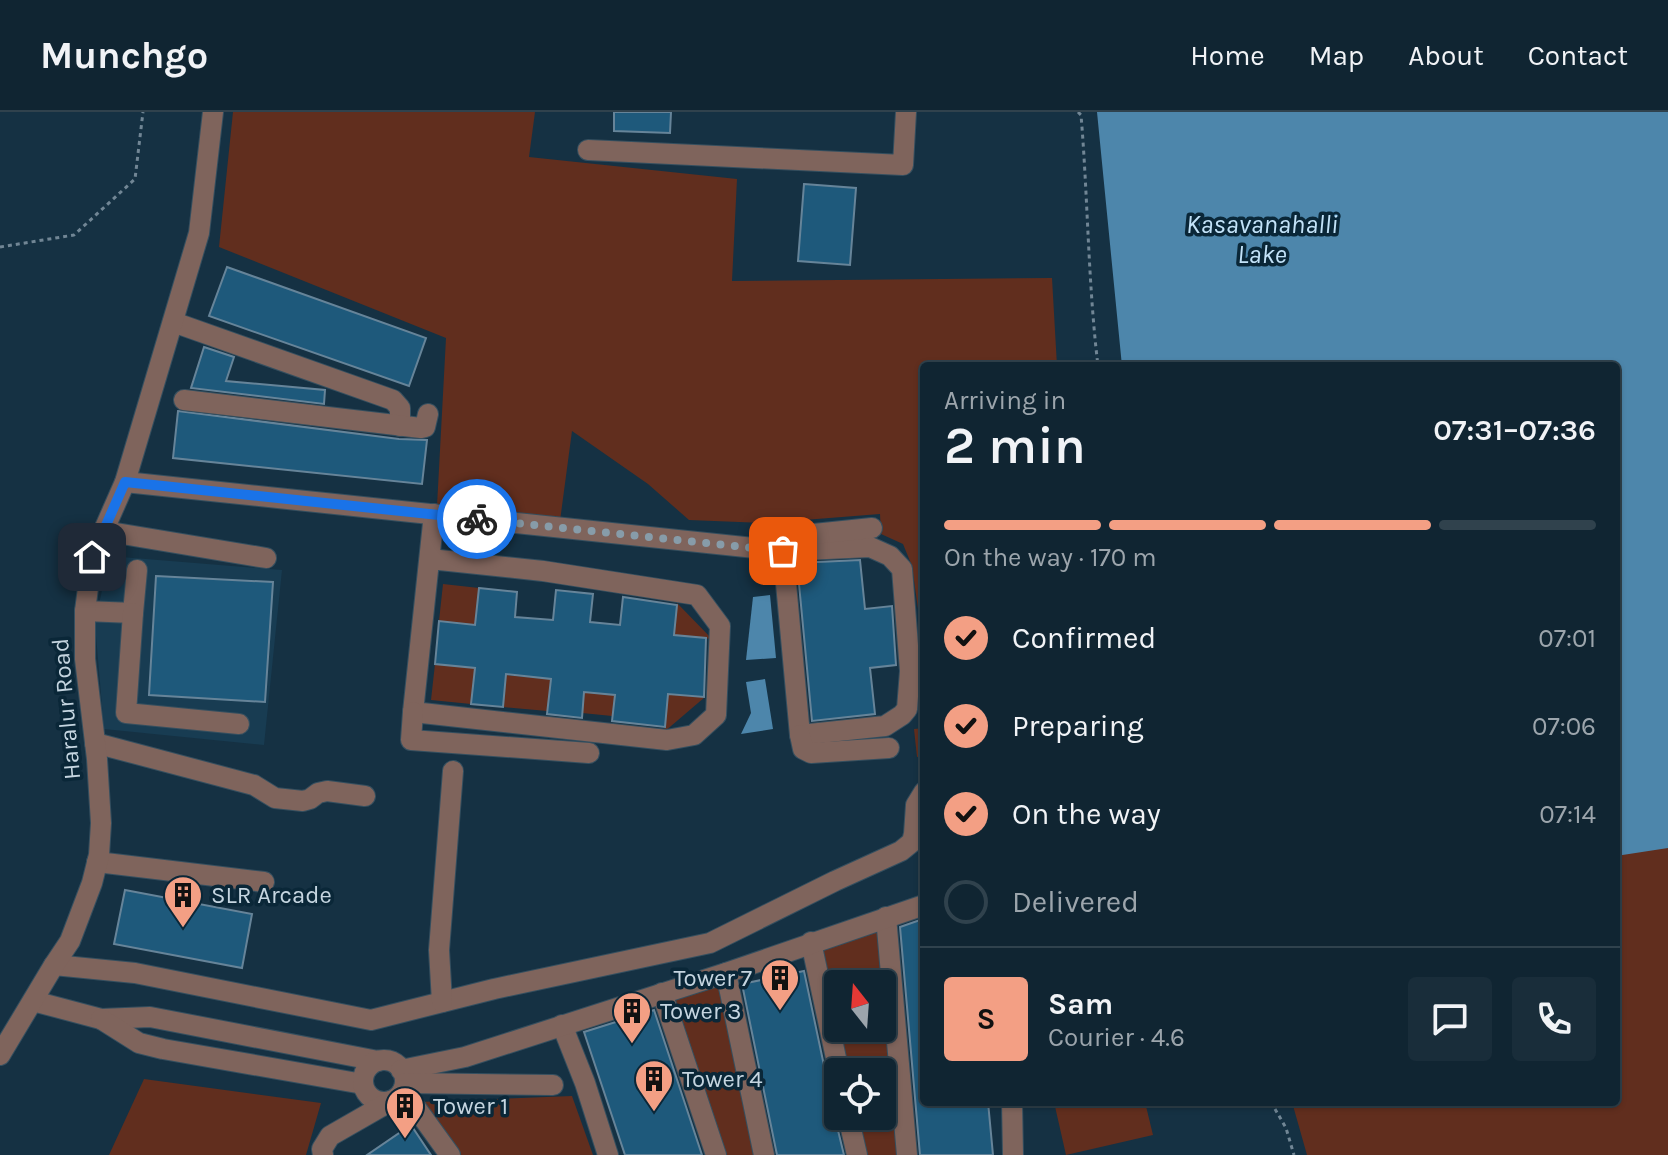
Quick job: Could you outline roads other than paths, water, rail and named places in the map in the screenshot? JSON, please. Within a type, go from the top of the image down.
[{"type":"street","name":"Haralur Road","points":[[0,1055],[70,941],[99,855],[101,823],[85,659],[85,611],[92,557],[125,482],[199,233],[213,112]]},
{"type":"street","points":[[588,150],[903,165],[906,112]]},
{"type":"street","points":[[173,322],[393,400],[400,408],[400,426]]},
{"type":"street","points":[[184,400],[400,426],[425,427],[428,414]]},
{"type":"street","points":[[125,482],[787,551],[870,547],[882,551],[902,569],[910,671],[907,709],[885,726],[800,735]]},
{"type":"street","points":[[434,514],[411,740],[589,753]]},
{"type":"street","points":[[787,551],[804,535],[872,528]]},
{"type":"street","points":[[104,531],[266,558]]},
{"type":"street","points":[[787,551],[803,749],[811,753],[889,748]]},
{"type":"street","points":[[413,712],[667,740],[694,735],[716,715],[720,626],[697,595],[543,571],[430,559]]},
{"type":"street","points":[[137,570],[126,713],[239,724]]},
{"type":"street","points":[[85,611],[133,613]]},
{"type":"street","points":[[95,743],[254,785],[275,798],[307,801],[327,791],[365,796]]},
{"type":"street","points":[[442,1002],[439,950],[453,771]]},
{"type":"street","points":[[54,965],[135,973],[371,1020],[494,989],[710,943],[901,851],[912,842],[916,805],[920,798]]},
{"type":"street","points":[[97,862],[264,882]]},
{"type":"street","points":[[378,1061],[368,1067],[363,1084],[365,1090],[378,1101],[400,1086],[465,1057],[920,906]]},
{"type":"street","points":[[886,917],[907,1155]]},
{"type":"street","points":[[811,942],[836,1058]]},
{"type":"street","points":[[726,973],[764,1155]]},
{"type":"street","points":[[662,993],[716,1155]]},
{"type":"street","points":[[33,1001],[101,1019],[150,1017],[391,1062],[400,1086],[450,1155]]},
{"type":"street","points":[[101,1019],[139,1043],[163,1049],[363,1084]]},
{"type":"street","points":[[562,1025],[608,1155]]},
{"type":"street","points":[[323,1155],[322,1149],[330,1136],[400,1086],[553,1085]]},
{"type":"street","points":[[1012,1106],[1013,1155]]},
{"type":"street","points":[[851,1130],[857,1155]]},
{"type":"water","name":"Kasavanahalli Lake","points":[[1097,112],[1668,112],[1668,848],[1620,855],[1620,362],[1122,362]]},
{"type":"water","points":[[770,595],[776,658],[746,660],[753,597]]},
{"type":"water","points":[[765,679],[773,729],[741,734],[751,713],[746,682]]},
{"type":"place","name":"SLR Arcade","points":[[183,929]]},
{"type":"place","name":"Tower 7","points":[[780,1012]]},
{"type":"place","name":"Tower 3","points":[[632,1045]]},
{"type":"place","name":"Tower 4","points":[[654,1113]]},
{"type":"place","name":"Tower 1","points":[[405,1140]]}]
